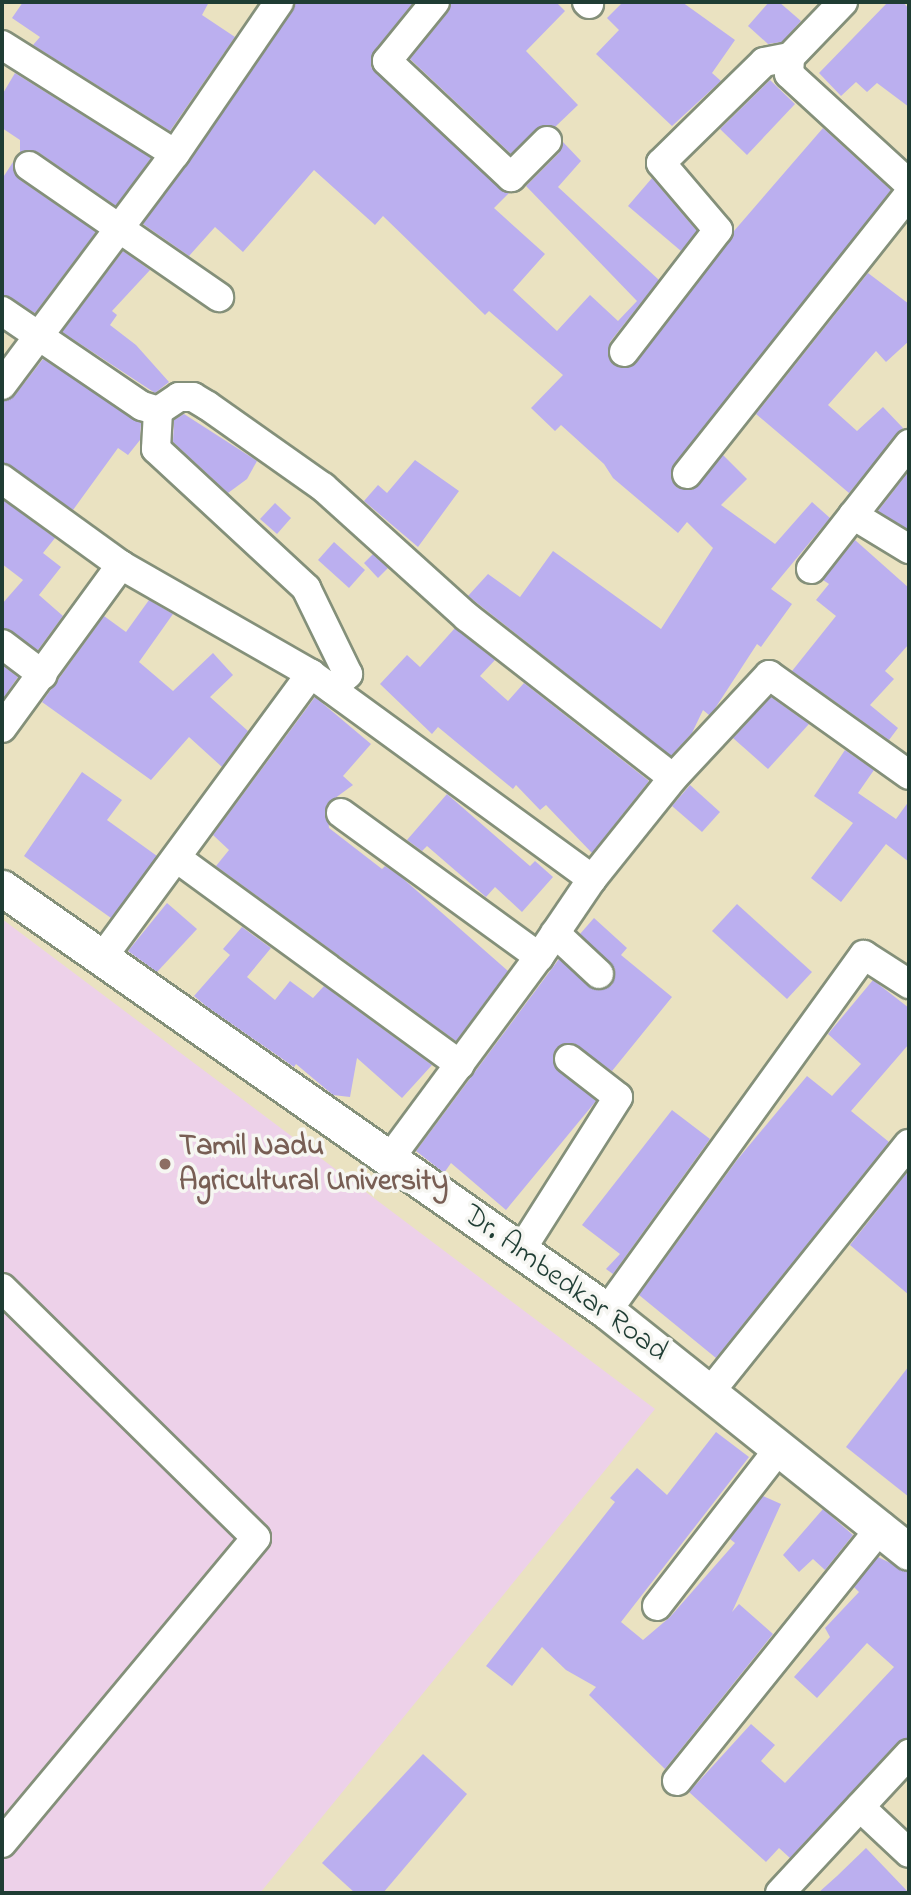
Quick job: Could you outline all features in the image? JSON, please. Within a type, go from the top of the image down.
[{"type":"street","points":[[2,385],[175,154],[279,2]]},
{"type":"street","points":[[435,2],[387,61],[511,177],[547,141]]},
{"type":"street","points":[[624,352],[718,230],[661,163],[764,62],[790,57],[843,2]]},
{"type":"street","points":[[2,45],[175,154]]},
{"type":"street","points":[[790,57],[789,74],[909,184]]},
{"type":"street","points":[[29,166],[120,226],[219,297]]},
{"type":"street","points":[[687,474],[909,194]]},
{"type":"street","points":[[2,311],[40,333],[121,393],[158,411]]},
{"type":"street","points":[[158,411],[179,397],[192,397],[323,487],[467,617],[673,778]]},
{"type":"street","points":[[102,958],[177,859],[322,681],[348,674],[306,588],[156,449],[158,411]]},
{"type":"street","points":[[811,569],[909,444]]},
{"type":"street","points":[[2,479],[121,565],[322,681],[592,879]]},
{"type":"street","points":[[853,514],[909,549]]},
{"type":"street","points":[[2,728],[43,676],[121,565]]},
{"type":"street","points":[[2,644],[43,676]]},
{"type":"street","points":[[390,1158],[539,957],[592,879],[673,778],[769,675],[909,775]]},
{"type":"street","points":[[341,813],[539,957]]},
{"type":"street","points":[[177,859],[460,1065]]},
{"type":"street","name":"Dr. Ambedkar Road","points":[[2,888],[607,1311],[781,1446],[881,1526],[909,1552]]},
{"type":"street","points":[[555,933],[599,974]]},
{"type":"street","points":[[607,1311],[864,955],[909,984]]},
{"type":"street","points":[[521,1250],[618,1097],[569,1059]]},
{"type":"street","points":[[710,1392],[909,1144]]},
{"type":"street","points":[[2,1288],[256,1538],[2,1843]]},
{"type":"street","points":[[657,1606],[781,1446]]},
{"type":"street","points":[[677,1781],[881,1526]]},
{"type":"street","points":[[780,1893],[909,1754]]},
{"type":"street","points":[[860,1807],[909,1853]]},
{"type":"shaded area","name":"Tamil Nadu Agricultural University","points":[[2,919],[655,1409],[260,1893],[2,1893]]},
{"type":"building","points":[[23,2],[209,2],[202,15],[235,37],[170,131],[33,45],[40,37],[12,18]]},
{"type":"building","points":[[297,2],[414,2],[374,51],[371,67],[509,193],[494,208],[545,254],[513,290],[557,331],[590,295],[618,321],[637,301],[526,186],[559,153],[563,142],[581,161],[558,187],[659,280],[610,342],[609,359],[621,368],[637,362],[734,231],[823,128],[891,190],[671,471],[676,487],[692,490],[723,455],[747,479],[721,505],[775,544],[812,502],[830,518],[771,589],[792,604],[761,647],[757,644],[714,710],[709,715],[703,710],[692,733],[671,756],[468,596],[488,574],[520,597],[553,551],[661,629],[713,548],[687,522],[678,533],[613,478],[604,464],[561,425],[555,431],[531,408],[563,375],[489,311],[485,315],[383,216],[375,225],[314,170],[243,252],[215,227],[189,256],[143,224]]},
{"type":"building","points":[[451,2],[556,2],[565,11],[526,51],[578,105],[555,127],[536,129],[511,154],[410,59],[448,12]]},
{"type":"building","points":[[623,2],[682,2],[735,40],[712,73],[721,81],[672,126],[596,54],[619,30],[607,18]]},
{"type":"building","points":[[769,2],[779,2],[801,21],[782,42],[768,44],[748,26]]},
{"type":"building","points":[[888,2],[903,2],[909,9],[909,107],[877,83],[867,92],[856,82],[841,96],[819,73]]},
{"type":"building","points":[[15,73],[151,158],[116,206],[38,152],[20,153],[20,140],[2,128],[2,95]]},
{"type":"building","points":[[770,80],[795,104],[747,155],[720,129]]},
{"type":"building","points":[[13,162],[20,180],[96,232],[35,313],[2,295],[2,179]]},
{"type":"building","points":[[652,178],[697,231],[681,251],[628,206]]},
{"type":"building","points":[[123,251],[150,270],[112,311],[117,315],[110,325],[136,345],[169,382],[155,393],[62,332]]},
{"type":"building","points":[[868,273],[909,304],[909,341],[886,362],[876,351],[828,405],[857,431],[883,407],[903,428],[849,493],[756,414]]},
{"type":"building","points":[[43,359],[141,423],[140,440],[128,455],[118,448],[73,510],[2,463],[2,401],[15,395]]},
{"type":"building","points":[[184,414],[257,461],[247,479],[228,493],[173,442],[174,420]]},
{"type":"building","points":[[415,460],[459,491],[418,547],[364,501],[378,485],[387,493]]},
{"type":"building","points":[[909,471],[909,530],[878,511]]},
{"type":"building","points":[[2,499],[55,538],[43,553],[61,567],[39,595],[63,616],[38,650],[2,628],[2,604],[23,580],[2,564]]},
{"type":"building","points":[[275,503],[291,518],[277,534],[260,519]]},
{"type":"building","points":[[855,540],[909,588],[909,644],[885,671],[894,679],[870,705],[898,728],[889,740],[792,671],[836,616],[816,600],[829,584],[823,580]]},
{"type":"building","points":[[334,542],[365,570],[349,588],[318,560]]},
{"type":"building","points":[[373,554],[388,568],[378,578],[364,563]]},
{"type":"building","points":[[149,600],[173,614],[139,662],[173,691],[213,653],[233,675],[210,697],[248,731],[222,767],[189,737],[151,780],[42,702],[104,616],[126,632]]},
{"type":"building","points":[[455,628],[495,660],[480,676],[508,701],[524,683],[649,781],[592,853],[546,805],[540,810],[516,785],[513,789],[438,727],[432,734],[380,684],[407,655],[420,667]]},
{"type":"building","points":[[2,665],[18,677],[2,700]]},
{"type":"building","points":[[315,697],[371,744],[343,776],[353,785],[327,804],[329,828],[382,869],[385,866],[400,876],[508,971],[456,1041],[216,866],[229,850],[213,835]]},
{"type":"building","points":[[771,697],[809,724],[768,769],[733,738]]},
{"type":"building","points":[[845,750],[874,770],[858,793],[896,819],[909,801],[909,862],[886,844],[841,902],[811,878],[853,823],[814,796]]},
{"type":"building","points":[[82,772],[122,800],[107,820],[157,856],[111,918],[24,856]]},
{"type":"building","points":[[690,785],[720,812],[702,832],[672,806]]},
{"type":"building","points":[[447,794],[530,866],[535,861],[553,877],[522,912],[495,887],[486,897],[427,846],[422,851],[407,840]]},
{"type":"building","points":[[167,903],[197,929],[157,972],[128,951]]},
{"type":"building","points":[[737,904],[812,972],[787,999],[712,931]]},
{"type":"building","points":[[594,918],[627,948],[621,955],[672,997],[612,1071],[572,1043],[556,1048],[554,1066],[596,1101],[506,1210],[451,1163],[444,1173],[416,1151],[559,959],[595,990],[612,985],[615,969],[580,934]]},
{"type":"building","points":[[242,927],[271,948],[247,977],[275,1000],[290,981],[313,998],[324,986],[432,1065],[402,1098],[357,1058],[350,1097],[333,1095],[296,1064],[294,1067],[206,1006],[194,996],[230,955],[223,949]]},
{"type":"building","points":[[873,980],[909,1008],[909,1044],[851,1111],[889,1142],[716,1358],[639,1295],[737,1160],[807,1076],[832,1096],[861,1064],[828,1034]]},
{"type":"building","points":[[672,1110],[710,1139],[613,1274],[606,1269],[620,1254],[582,1225]]},
{"type":"building","points":[[909,1170],[909,1295],[850,1245]]},
{"type":"building","points":[[909,1366],[909,1497],[846,1447]]},
{"type":"building","points":[[716,1432],[749,1457],[621,1622],[643,1640],[670,1617],[735,1543],[730,1539],[763,1496],[781,1504],[732,1612],[739,1604],[773,1634],[665,1769],[589,1695],[596,1687],[566,1670],[542,1647],[512,1686],[486,1666],[615,1502],[610,1498],[637,1468],[667,1495]]},
{"type":"building","points":[[823,1509],[853,1535],[825,1570],[813,1559],[799,1572],[783,1555]]},
{"type":"building","points":[[878,1557],[909,1572],[909,1738],[897,1743],[790,1858],[779,1848],[766,1862],[689,1792],[751,1724],[775,1745],[761,1761],[785,1783],[894,1667],[867,1643],[817,1698],[794,1677],[830,1637],[825,1628],[859,1592],[854,1587]]},
{"type":"building","points":[[423,1754],[467,1794],[383,1893],[355,1893],[322,1863]]},
{"type":"building","points":[[866,1848],[909,1893],[818,1893],[837,1876]]},
{"type":"place","name":"Tamil Nadu Agricultural University","points":[[165,1164]]}]
